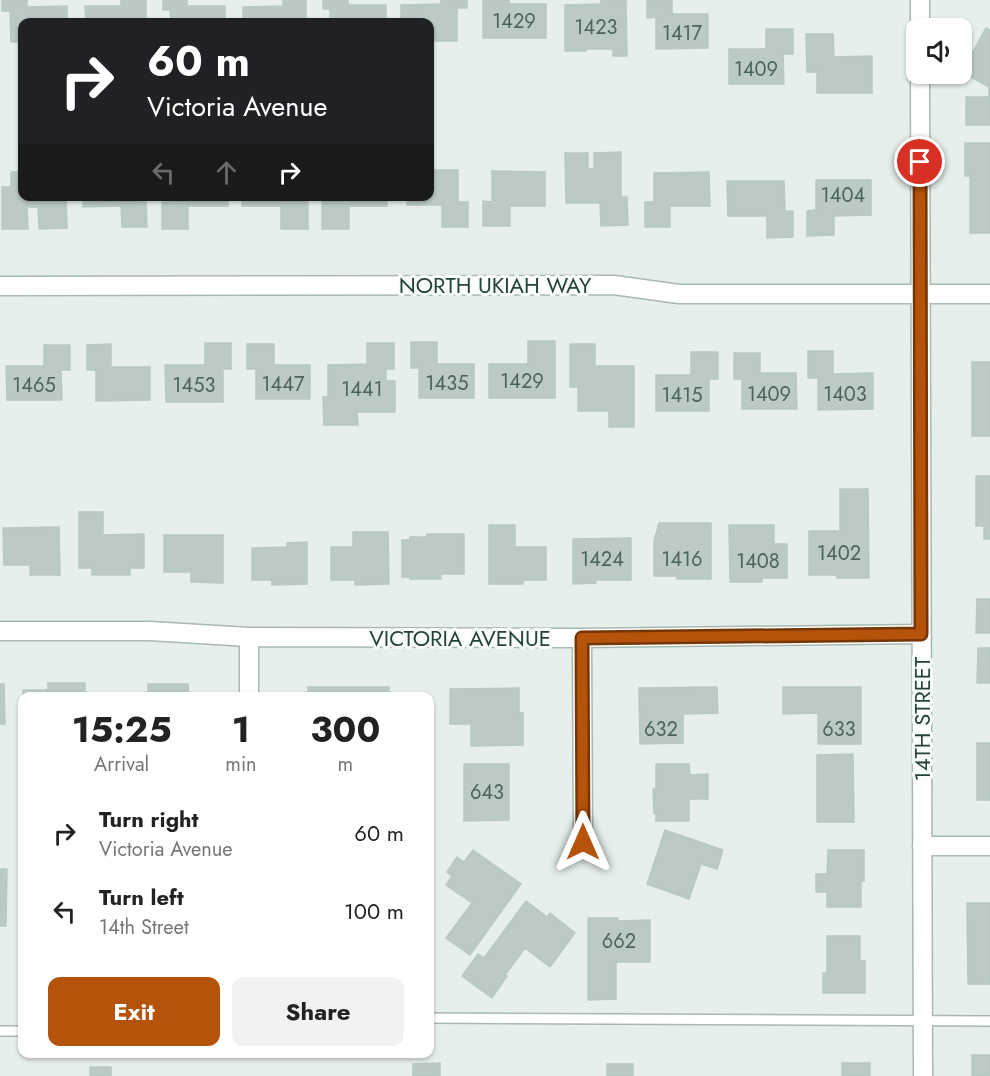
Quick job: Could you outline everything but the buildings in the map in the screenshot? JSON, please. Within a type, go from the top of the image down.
[{"type":"street","points":[[920,0],[920,18]]},
{"type":"street","name":"14TH STREET","points":[[920,84],[923,1076]]},
{"type":"street","name":"NORTH UKIAH WAY","points":[[0,286],[614,285],[679,294],[990,294]]},
{"type":"street","name":"VICTORIA AVENUE","points":[[0,631],[150,631],[249,637],[582,638],[921,634]]},
{"type":"street","points":[[249,637],[249,692]]},
{"type":"street","points":[[582,638],[583,842]]},
{"type":"street","points":[[922,846],[990,846]]},
{"type":"lane","points":[[434,1018],[990,1021]]},
{"type":"lane","points":[[0,1031],[18,1031]]},
{"type":"route","points":[[583,842],[582,638],[921,634],[920,162]]}]
